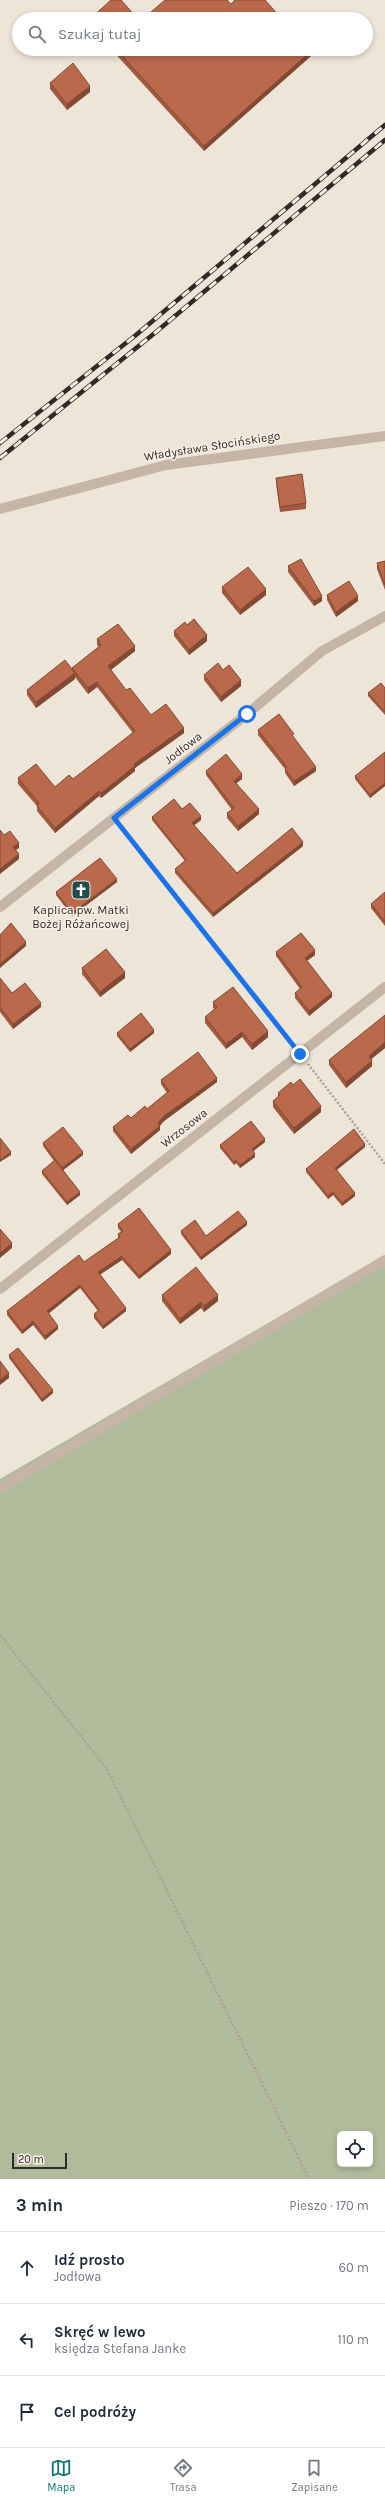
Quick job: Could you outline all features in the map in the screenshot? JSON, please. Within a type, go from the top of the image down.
[{"type":"street","name":"Władysława Słocińskiego","points":[[0,509],[166,465],[385,436]]},
{"type":"street","name":"Jodłowa","points":[[0,907],[247,714],[322,651],[385,616]]},
{"type":"street","name":"Wrzosowa","points":[[0,1289],[385,987]]},
{"type":"street","points":[[0,1488],[385,1260]]},
{"type":"path","points":[[114,818],[385,1164]]},
{"type":"path","points":[[0,1635],[107,1769],[309,2179]]},
{"type":"green space","points":[[385,1255],[385,2179],[0,2179],[0,1479]]},
{"type":"building","points":[[111,0],[121,0],[132,12],[98,12]]},
{"type":"building","points":[[165,0],[227,0],[231,4],[235,0],[265,0],[276,12],[151,12]]},
{"type":"building","points":[[122,56],[305,56],[204,146]]},
{"type":"building","points":[[73,63],[90,86],[67,104],[50,83]]},
{"type":"building","points":[[302,474],[306,503],[280,507],[276,478]]},
{"type":"building","points":[[301,559],[322,596],[314,601],[288,566]]},
{"type":"building","points":[[385,561],[385,585],[377,563]]},
{"type":"building","points":[[248,567],[266,589],[240,610],[222,587]]},
{"type":"building","points":[[349,581],[358,596],[336,612],[327,595]]},
{"type":"building","points":[[194,619],[207,635],[189,650],[174,631],[185,622],[187,625]]},
{"type":"building","points":[[118,624],[135,646],[108,666],[126,690],[130,688],[151,715],[166,704],[184,728],[134,764],[135,766],[101,793],[99,791],[55,828],[37,806],[39,803],[18,778],[36,764],[55,787],[69,775],[73,779],[135,731],[97,682],[88,688],[72,668],[101,645],[97,639]]},
{"type":"building","points":[[65,660],[75,673],[36,702],[27,690]]},
{"type":"building","points":[[218,663],[223,670],[229,665],[241,680],[221,697],[204,675]]},
{"type":"building","points":[[381,683],[385,688],[385,712],[368,693]]},
{"type":"building","points":[[279,714],[294,734],[292,735],[316,767],[294,781],[285,769],[287,767],[258,730]]},
{"type":"building","points":[[385,752],[385,783],[370,795],[355,776]]},
{"type":"building","points":[[226,754],[242,774],[234,781],[259,809],[238,826],[227,813],[234,808],[206,771]]},
{"type":"building","points":[[174,799],[182,809],[190,803],[201,816],[192,823],[237,873],[292,828],[303,842],[213,913],[175,869],[186,860],[152,817]]},
{"type":"building","points":[[0,830],[4,835],[10,831],[19,843],[13,847],[19,854],[0,869]]},
{"type":"building","name":"Kaplica pw. Matki Bożej Różańcowej","points":[[100,858],[117,879],[72,913],[56,892]]},
{"type":"building","points":[[385,892],[385,922],[371,904]]},
{"type":"building","points":[[11,923],[26,942],[0,964],[0,935]]},
{"type":"building","points":[[301,933],[315,950],[305,958],[332,993],[309,1011],[295,993],[302,987],[276,952]]},
{"type":"building","points":[[106,949],[125,972],[100,992],[82,968]]},
{"type":"building","points":[[0,978],[12,993],[25,983],[41,1003],[13,1024],[0,1007]]},
{"type":"building","points":[[233,987],[268,1031],[252,1044],[242,1032],[226,1044],[205,1017],[217,1007],[213,1002]]},
{"type":"building","points":[[141,1013],[154,1030],[130,1049],[117,1033]]},
{"type":"building","points":[[385,1015],[385,1042],[369,1056],[372,1061],[346,1082],[329,1060]]},
{"type":"building","points":[[198,1052],[217,1078],[164,1116],[158,1123],[160,1126],[131,1149],[113,1127],[128,1115],[131,1118],[145,1106],[147,1109],[169,1091],[161,1080]]},
{"type":"building","points":[[300,1079],[321,1106],[294,1128],[273,1101],[280,1095],[278,1093],[291,1082],[293,1085]]},
{"type":"building","points":[[251,1121],[265,1139],[252,1149],[255,1154],[240,1165],[236,1160],[234,1162],[220,1145]]},
{"type":"building","points":[[63,1127],[83,1152],[62,1168],[43,1143]]},
{"type":"building","points":[[354,1129],[365,1144],[335,1168],[355,1193],[342,1203],[333,1192],[328,1196],[306,1169]]},
{"type":"building","points":[[0,1138],[11,1152],[0,1160]]},
{"type":"building","points":[[55,1160],[80,1192],[67,1202],[42,1171]]},
{"type":"building","points":[[139,1208],[171,1250],[139,1276],[122,1256],[98,1272],[126,1308],[103,1326],[94,1314],[99,1310],[80,1285],[47,1311],[58,1326],[45,1336],[33,1321],[22,1331],[7,1311],[79,1255],[84,1262],[120,1237],[118,1234],[123,1231],[118,1224]]},
{"type":"building","points":[[238,1211],[247,1222],[201,1257],[181,1231],[195,1220],[206,1236]]},
{"type":"building","points":[[0,1229],[12,1243],[0,1253]]},
{"type":"building","points":[[196,1267],[218,1295],[204,1306],[201,1302],[180,1319],[162,1295]]},
{"type":"building","points":[[18,1348],[53,1390],[42,1399],[9,1355]]},
{"type":"building","points":[[0,1361],[9,1373],[0,1380]]},
{"type":"railway","points":[[0,443],[136,335],[385,125]]},
{"type":"railway","points":[[0,458],[156,332],[385,140]]},
{"type":"place","name":"Kaplica pw. Matki Bożej Różańcowej","points":[[81,890]]},
{"type":"route","points":[[247,714],[114,818],[300,1054]]}]
